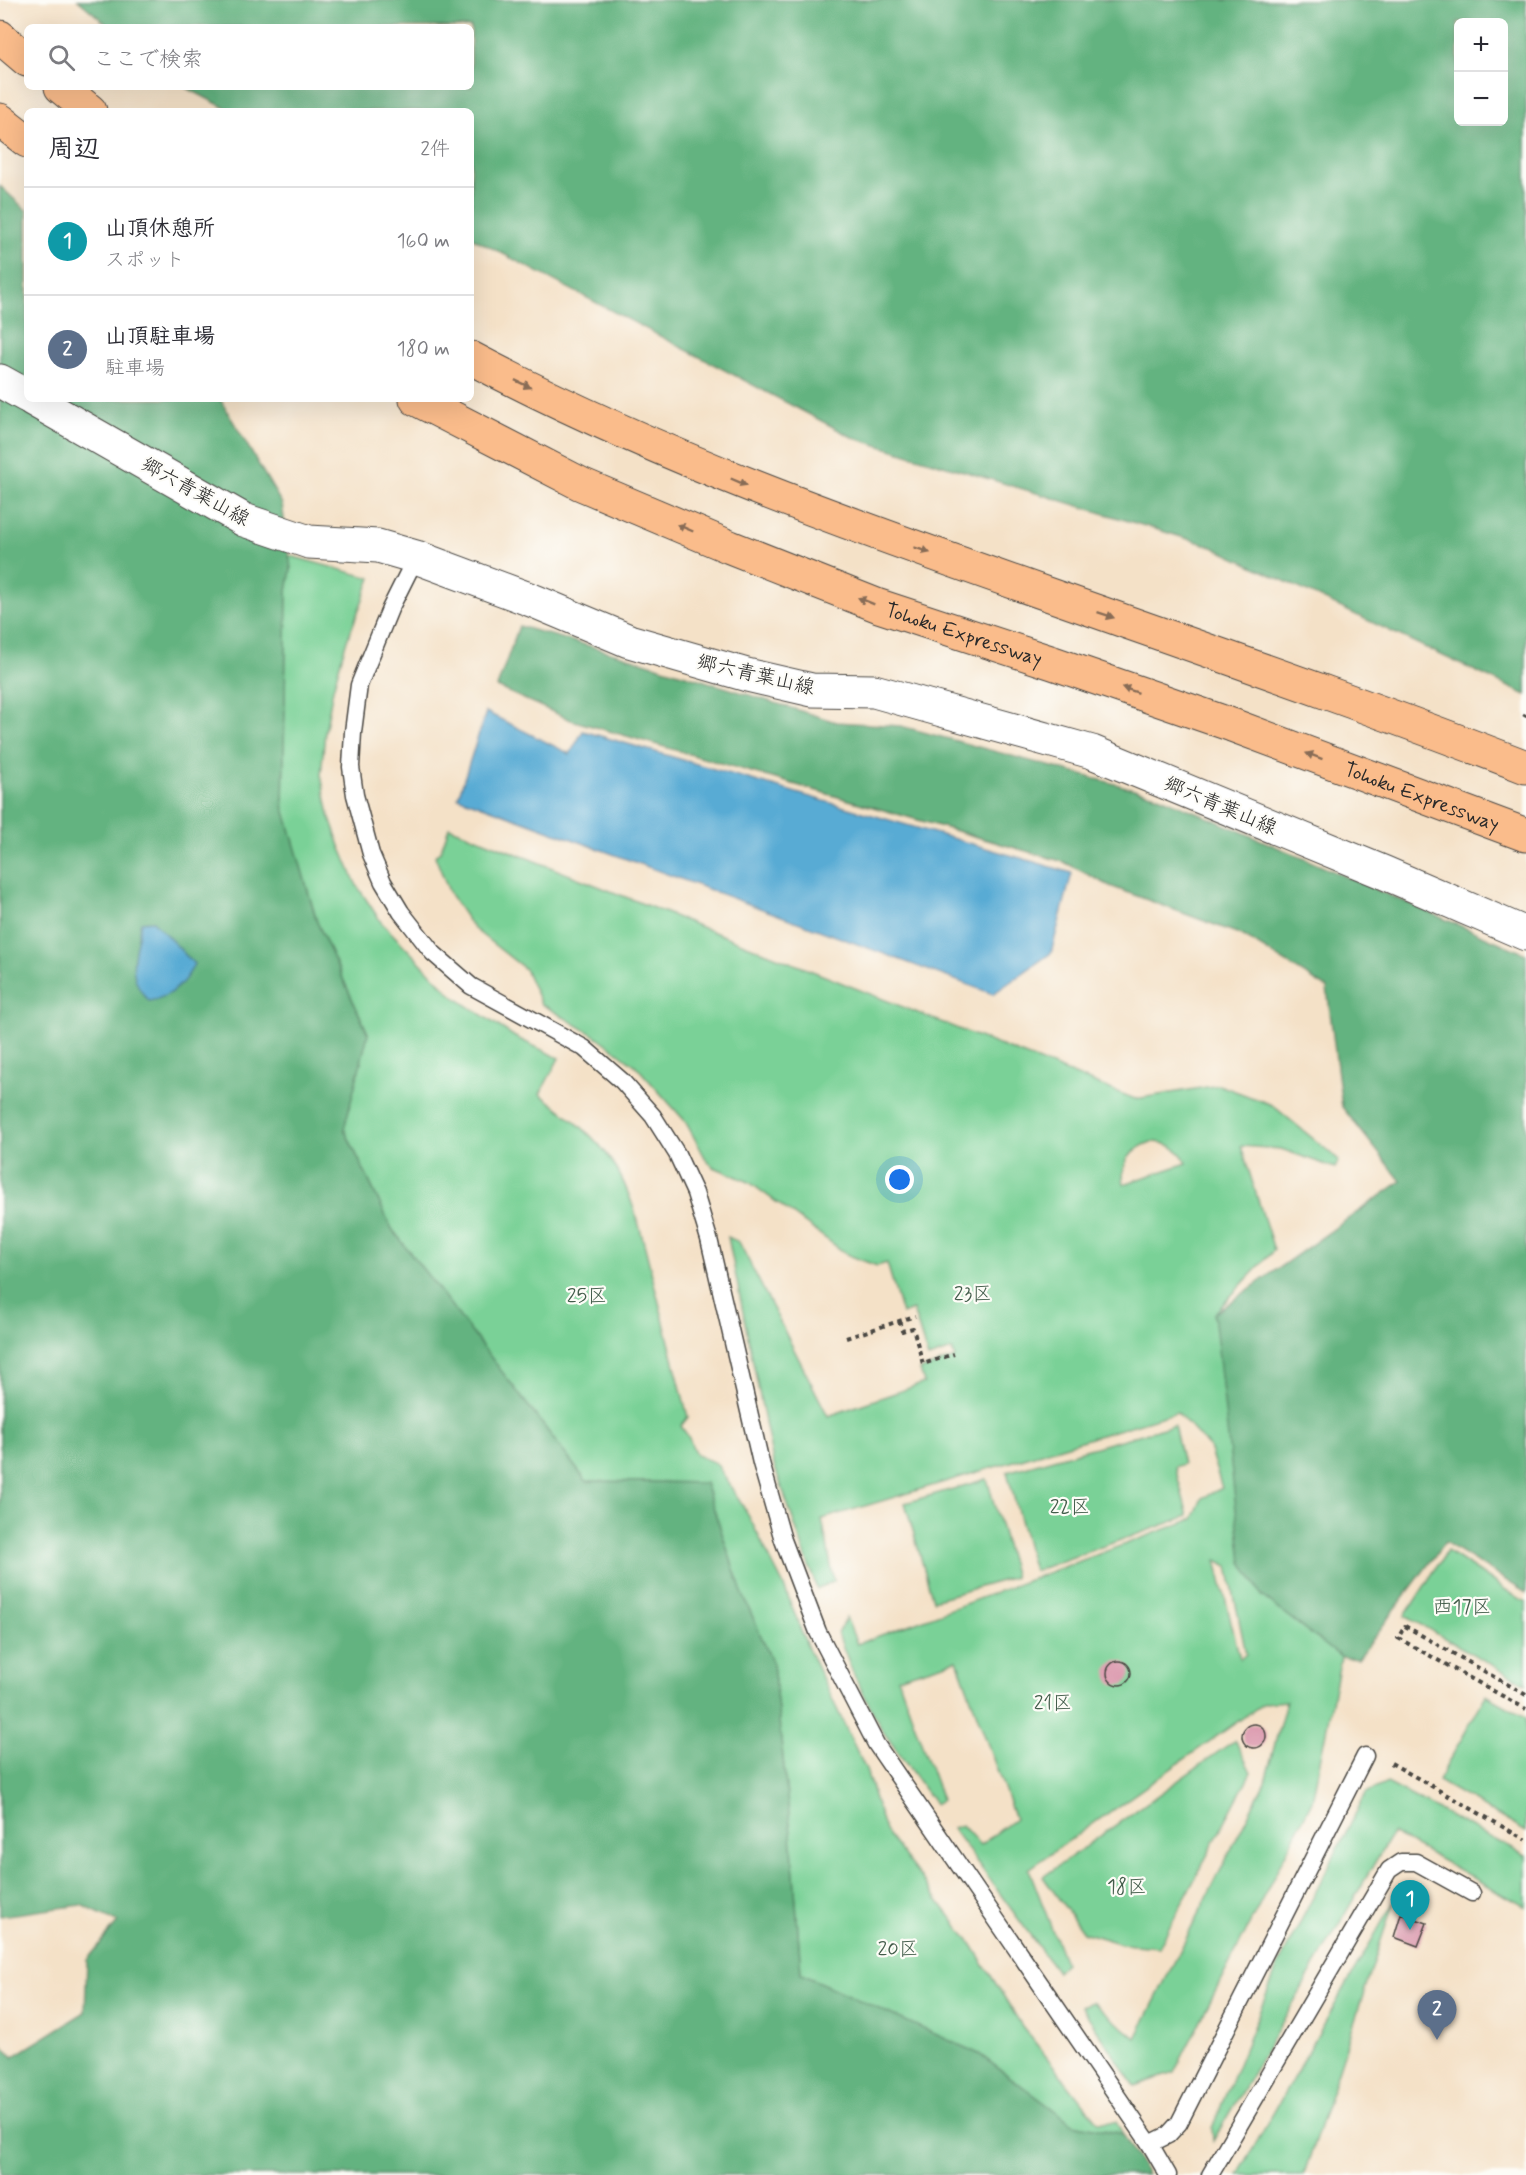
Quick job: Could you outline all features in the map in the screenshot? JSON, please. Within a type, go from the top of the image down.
[{"type":"highway","points":[[0,37],[24,57]]},
{"type":"highway","points":[[65,90],[86,108]]},
{"type":"highway","points":[[0,120],[24,139]]},
{"type":"highway","points":[[474,359],[609,426],[758,490],[909,546],[1281,676],[1526,767]]},
{"type":"highway","name":"Tohoku Expressway","points":[[422,402],[581,484],[719,543],[879,606],[1232,725],[1526,835]]},
{"type":"street","points":[[0,381],[24,394]]},
{"type":"street","name":"郷六青葉山線","points":[[37,402],[244,519],[309,542],[378,546],[534,601],[628,641],[747,675],[812,690],[874,691],[1092,752],[1526,934]]},
{"type":"lane","points":[[416,558],[390,609],[359,685],[352,732],[351,766],[355,795],[371,854],[383,882],[401,912],[433,953],[471,986],[584,1048],[622,1081],[653,1116],[677,1154],[694,1193],[709,1239],[761,1463],[780,1529],[818,1632],[876,1744],[1150,2144],[1168,2175]]},
{"type":"lane","points":[[1150,2144],[1168,2136],[1179,2123],[1365,1756]]},
{"type":"lane","points":[[1210,2175],[1389,1870],[1401,1862],[1416,1862],[1472,1893]]},
{"type":"path","points":[[846,1338],[915,1316]]},
{"type":"path","points":[[899,1321],[902,1331],[913,1328],[924,1364],[954,1354]]},
{"type":"path","points":[[1526,1695],[1405,1626],[1398,1638],[1526,1709]]},
{"type":"path","points":[[1365,1756],[1386,1760],[1526,1840]]},
{"type":"green space","points":[[78,0],[1526,0],[1526,695],[1208,545],[854,438],[474,239],[474,108],[225,108],[191,90],[474,90],[474,24],[106,24]]},
{"type":"green space","points":[[0,186],[24,208],[24,402],[222,402],[282,504],[291,569],[287,591],[283,805],[317,922],[368,1034],[344,1129],[392,1229],[586,1481],[705,1483],[741,1590],[773,1664],[791,1834],[801,1974],[979,2054],[1073,2124],[1123,2134],[1147,2175],[0,2175],[0,2042],[13,2057],[85,2012],[87,1960],[118,1922],[81,1905],[0,1916]]},
{"type":"green space","points":[[287,555],[371,578],[345,646],[333,689],[325,732],[321,775],[329,815],[356,884],[381,922],[453,996],[515,1037],[559,1058],[540,1094],[598,1143],[620,1175],[641,1232],[688,1417],[681,1426],[696,1455],[716,1463],[746,1511],[783,1584],[807,1646],[866,1770],[885,1831],[972,1945],[1022,2026],[1098,2122],[1116,2122],[1123,2134],[1073,2124],[979,2054],[801,1974],[791,1834],[773,1664],[741,1590],[705,1483],[586,1481],[392,1229],[344,1128],[368,1033],[317,922],[283,805],[287,591],[291,569]]},
{"type":"green space","points":[[519,626],[628,657],[836,722],[901,726],[1156,795],[1526,954],[1526,1593],[1445,1542],[1358,1659],[1341,1657],[1262,1596],[1242,1562],[1214,1314],[1401,1181],[1342,1107],[1327,988],[1242,935],[1110,886],[1064,862],[571,720],[497,687]]},
{"type":"green space","points":[[449,827],[1135,1099],[1219,1085],[1272,1105],[1339,1160],[1335,1168],[1281,1149],[1241,1146],[1274,1250],[1214,1314],[1262,1596],[1341,1657],[1312,1801],[1174,2073],[1135,2086],[1081,2006],[1092,2002],[1136,2038],[1265,1782],[1286,1701],[1264,1703],[1029,1869],[1065,1963],[1057,1972],[952,1828],[962,1825],[980,1845],[1015,1819],[957,1660],[898,1678],[942,1800],[935,1804],[882,1730],[853,1673],[838,1634],[846,1617],[857,1644],[1193,1519],[1202,1498],[1222,1488],[1209,1447],[1177,1412],[822,1519],[834,1581],[817,1589],[773,1462],[728,1237],[739,1242],[828,1416],[924,1383],[920,1370],[955,1358],[952,1350],[928,1358],[913,1310],[902,1314],[887,1263],[877,1266],[848,1255],[749,1182],[714,1167],[707,1161],[685,1121],[636,1066],[599,1038],[541,1004],[525,969],[473,928],[450,894],[435,856],[441,850]],"holes":[[[1151,1142],[1163,1143],[1172,1147],[1187,1163],[1124,1184],[1123,1176],[1128,1158]],[[1216,1560],[1228,1566],[1246,1654],[1240,1659]]]},
{"type":"green space","name":"22区","points":[[1174,1425],[1183,1464],[1175,1467],[1188,1516],[1034,1571],[1007,1472]]},
{"type":"green space","name":"22区","points":[[987,1479],[1015,1577],[933,1600],[905,1503]]},
{"type":"green space","name":"西17区","points":[[1447,1551],[1521,1600],[1526,1601],[1526,1684],[1405,1616]]},
{"type":"green space","points":[[1486,1695],[1526,1717],[1526,1832],[1438,1781]]},
{"type":"green space","name":"18区","points":[[1235,1740],[1251,1772],[1159,1947],[1122,1944],[1083,1932],[1043,1877]]},
{"type":"green space","points":[[1387,1783],[1526,1856],[1526,1907],[1392,1833],[1213,2141],[1212,2128],[1278,1966],[1366,1793]]},
{"type":"green space","points":[[1394,1901],[1304,2175],[1238,2175]]},
{"type":"water","points":[[486,712],[570,754],[583,731],[1072,873],[1051,953],[993,994],[458,797]]},
{"type":"water","points":[[153,921],[194,964],[186,978],[171,993],[149,1001],[136,982],[133,964],[141,922]]},
{"type":"building","points":[[1119,1661],[1128,1664],[1131,1673],[1128,1682],[1119,1685],[1110,1682],[1107,1673],[1110,1664]]},
{"type":"building","points":[[1254,1724],[1263,1727],[1266,1736],[1263,1745],[1254,1748],[1245,1745],[1242,1736],[1245,1727]]},
{"type":"building","points":[[1401,1914],[1427,1923],[1418,1946],[1394,1937]]},
{"type":"place","name":"山頂休憩所","points":[[1410,1930]]},
{"type":"place","name":"山頂駐車場","points":[[1437,2040]]},
{"type":"park label","name":"23区","points":[[973,1293]]},
{"type":"park label","name":"25区","points":[[587,1295]]},
{"type":"park label","name":"21区","points":[[1053,1702]]},
{"type":"park label","name":"20区","points":[[898,1948]]}]
